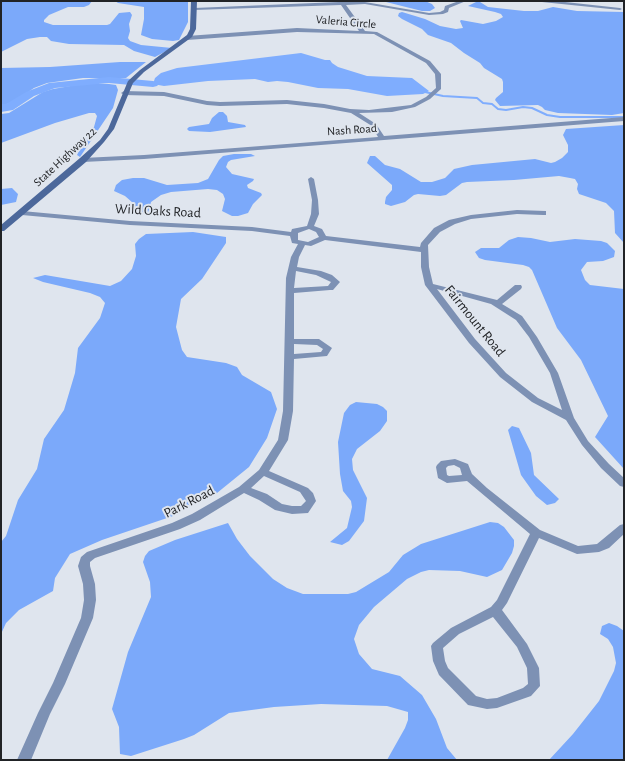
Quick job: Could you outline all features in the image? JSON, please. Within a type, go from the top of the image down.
[{"type":"main road","points":[[187,38],[193,29],[194,1]]},
{"type":"main road","name":"State Highway 22","points":[[1,229],[22,213],[83,160],[107,134],[114,122],[124,93],[133,79],[187,38]]},
{"type":"street","points":[[194,9],[341,2],[374,3],[416,13],[429,14],[441,13],[446,11],[447,7],[464,1]]},
{"type":"street","points":[[542,1],[620,9]]},
{"type":"street","points":[[341,2],[363,32]]},
{"type":"street","points":[[444,2],[447,7]]},
{"type":"street","name":"Valeria Circle","points":[[124,93],[164,94],[206,103],[299,103],[350,112],[382,112],[413,106],[428,98],[439,88],[438,74],[428,62],[375,33],[297,30],[187,38]]},
{"type":"street","name":"Valeria Circle","points":[[350,112],[366,119],[374,125],[382,138]]},
{"type":"street","points":[[374,125],[382,112]]},
{"type":"street","name":"Nash Road","points":[[83,160],[144,157],[624,119]]},
{"type":"street","points":[[310,179],[315,200],[315,214],[310,227]]},
{"type":"street","points":[[323,238],[319,230],[310,227],[299,229],[293,234],[294,241],[302,243],[314,243],[323,238],[423,250],[424,245],[437,230],[452,222],[471,217],[517,212],[542,212]]},
{"type":"street","name":"Wild Oaks Road","points":[[22,213],[124,223],[252,229],[293,234]]},
{"type":"street","name":"Park Road","points":[[24,760],[87,618],[90,600],[89,584],[84,566],[85,560],[91,555],[176,526],[243,489],[263,472],[283,440],[288,411],[290,341],[289,291],[292,268],[295,257],[302,243]]},
{"type":"street","name":"Fairmount Road","points":[[423,250],[429,285],[472,341],[503,376],[535,400],[569,418],[585,443],[605,466],[624,484]]},
{"type":"street","points":[[289,291],[330,288],[336,282],[329,277],[318,273],[292,268]]},
{"type":"street","points":[[429,285],[497,304],[519,318],[533,337],[554,373],[567,407],[569,418]]},
{"type":"street","points":[[497,304],[518,287]]},
{"type":"street","points":[[289,357],[324,354],[328,348],[319,342],[290,341]]},
{"type":"street","points":[[243,489],[263,497],[279,507],[292,510],[304,510],[311,502],[309,495],[304,490],[263,472]]},
{"type":"street","points":[[468,476],[536,533],[577,550],[599,548],[605,545],[624,528]]},
{"type":"street","points":[[495,610],[521,644],[535,674],[534,686],[527,692],[520,695],[497,703],[487,704],[472,700],[443,671],[439,662],[437,646],[455,631],[495,610],[501,603],[536,533]]},
{"type":"shaded area","points":[[1,1],[92,1],[89,5],[84,7],[68,7],[49,15],[44,22],[53,25],[107,25],[110,24],[119,13],[130,12],[132,15],[129,24],[130,31],[128,38],[130,41],[141,45],[172,48],[155,57],[134,51],[124,45],[69,44],[51,41],[47,37],[40,37],[27,39],[1,52]]},
{"type":"shaded area","points":[[115,1],[188,1],[188,22],[179,40],[173,41],[152,39],[141,35],[144,19],[144,7],[118,3]]},
{"type":"shaded area","points":[[382,1],[425,1],[432,4],[435,8],[430,11],[422,11]]},
{"type":"shaded area","points":[[476,2],[480,2],[488,7],[524,11],[538,11],[553,7],[577,11],[624,12],[624,113],[612,115],[558,113],[545,110],[538,105],[500,106],[495,100],[503,92],[502,79],[484,68],[480,63],[451,43],[428,35],[422,29],[398,16],[399,13],[402,12],[425,19],[440,26],[456,29],[463,28],[460,21],[461,20],[483,24],[496,21],[503,17],[501,14],[495,12],[468,6]]},
{"type":"shaded area","points":[[301,53],[330,60],[338,67],[367,76],[412,78],[429,91],[423,94],[387,96],[348,89],[318,88],[288,82],[268,82],[255,79],[208,81],[164,86],[153,84],[155,78],[161,73],[177,68]]},
{"type":"shaded area","points":[[120,62],[146,62],[126,78],[83,78],[47,83],[34,88],[12,103],[1,105],[1,68],[50,67]]},
{"type":"shaded area","points":[[82,84],[116,85],[118,90],[113,108],[80,157],[77,155],[94,127],[97,116],[95,113],[89,113],[55,123],[1,143],[1,114],[9,113],[43,92],[53,89]]},
{"type":"shaded area","points":[[219,112],[223,112],[227,116],[228,122],[245,125],[246,127],[210,132],[189,131],[187,129],[189,127],[209,124],[212,118]]},
{"type":"shaded area","points":[[624,125],[624,243],[615,233],[614,211],[606,203],[579,194],[577,189],[578,184],[575,179],[559,176],[467,182],[462,183],[446,195],[440,196],[418,194],[414,195],[405,202],[391,206],[385,204],[385,202],[386,197],[392,190],[392,185],[367,163],[370,156],[375,156],[385,165],[400,169],[421,182],[432,182],[445,178],[454,169],[472,165],[535,159],[551,163],[555,162],[568,152],[568,145],[563,135],[566,129]]},
{"type":"shaded area","points":[[234,154],[251,154],[255,156],[231,160],[228,162],[226,167],[232,174],[254,179],[247,185],[248,188],[261,193],[262,195],[253,204],[248,213],[232,216],[222,211],[225,199],[223,194],[217,190],[208,189],[171,192],[161,195],[151,202],[148,213],[136,215],[133,203],[125,196],[114,191],[116,185],[122,180],[133,178],[144,178],[167,185],[198,183],[208,179],[223,156]]},
{"type":"shaded area","points":[[12,188],[18,194],[16,202],[1,205],[1,189]]},
{"type":"shaded area","points":[[193,232],[226,237],[226,243],[202,279],[181,299],[176,327],[182,350],[187,357],[226,363],[237,367],[242,375],[271,392],[277,409],[267,438],[249,467],[217,493],[173,516],[102,540],[70,554],[55,578],[53,591],[19,610],[6,623],[1,634],[1,542],[6,536],[18,500],[37,469],[44,439],[64,410],[75,373],[78,348],[100,318],[105,303],[100,297],[90,293],[43,282],[33,278],[45,275],[110,286],[121,281],[132,269],[136,256],[135,244],[146,234]]},
{"type":"shaded area","points":[[518,237],[550,242],[575,239],[601,241],[607,243],[615,251],[614,257],[603,261],[587,262],[581,270],[585,280],[590,285],[624,289],[624,469],[595,437],[608,416],[581,360],[557,328],[532,270],[523,265],[485,260],[479,258],[475,252],[481,248],[499,248],[509,240]]},
{"type":"shaded area","points":[[356,402],[377,404],[383,407],[387,411],[387,421],[380,431],[357,449],[352,459],[353,470],[367,498],[364,521],[349,541],[342,545],[330,542],[347,528],[352,507],[351,501],[343,491],[340,474],[338,442],[344,413],[350,405]]},
{"type":"shaded area","points":[[512,426],[519,428],[531,453],[534,475],[559,499],[555,503],[547,505],[536,496],[521,475],[508,430]]},
{"type":"shaded area","points":[[490,522],[498,523],[504,527],[514,540],[512,553],[502,570],[487,577],[460,571],[429,570],[421,572],[407,579],[374,607],[359,625],[354,639],[359,654],[372,669],[400,676],[422,695],[436,719],[447,748],[457,760],[387,760],[405,728],[408,720],[408,712],[387,706],[321,704],[274,707],[229,713],[194,735],[184,739],[131,756],[120,754],[119,727],[112,709],[128,652],[151,597],[150,582],[143,562],[149,551],[175,540],[228,523],[237,539],[250,556],[273,579],[287,588],[303,594],[348,594],[356,592],[389,572],[403,555],[421,544]]},
{"type":"shaded area","points":[[609,623],[624,631],[624,760],[549,760],[573,734],[599,701],[614,671],[616,663],[613,647],[608,639],[600,634],[602,626]]},
{"type":"waterway","points":[[1,108],[9,107],[30,94],[53,85],[109,80],[153,84]]},
{"type":"waterway","points":[[425,92],[443,96],[477,98],[483,103],[492,104],[498,109],[506,110],[523,107],[532,108],[547,115],[560,117],[624,117]]}]
